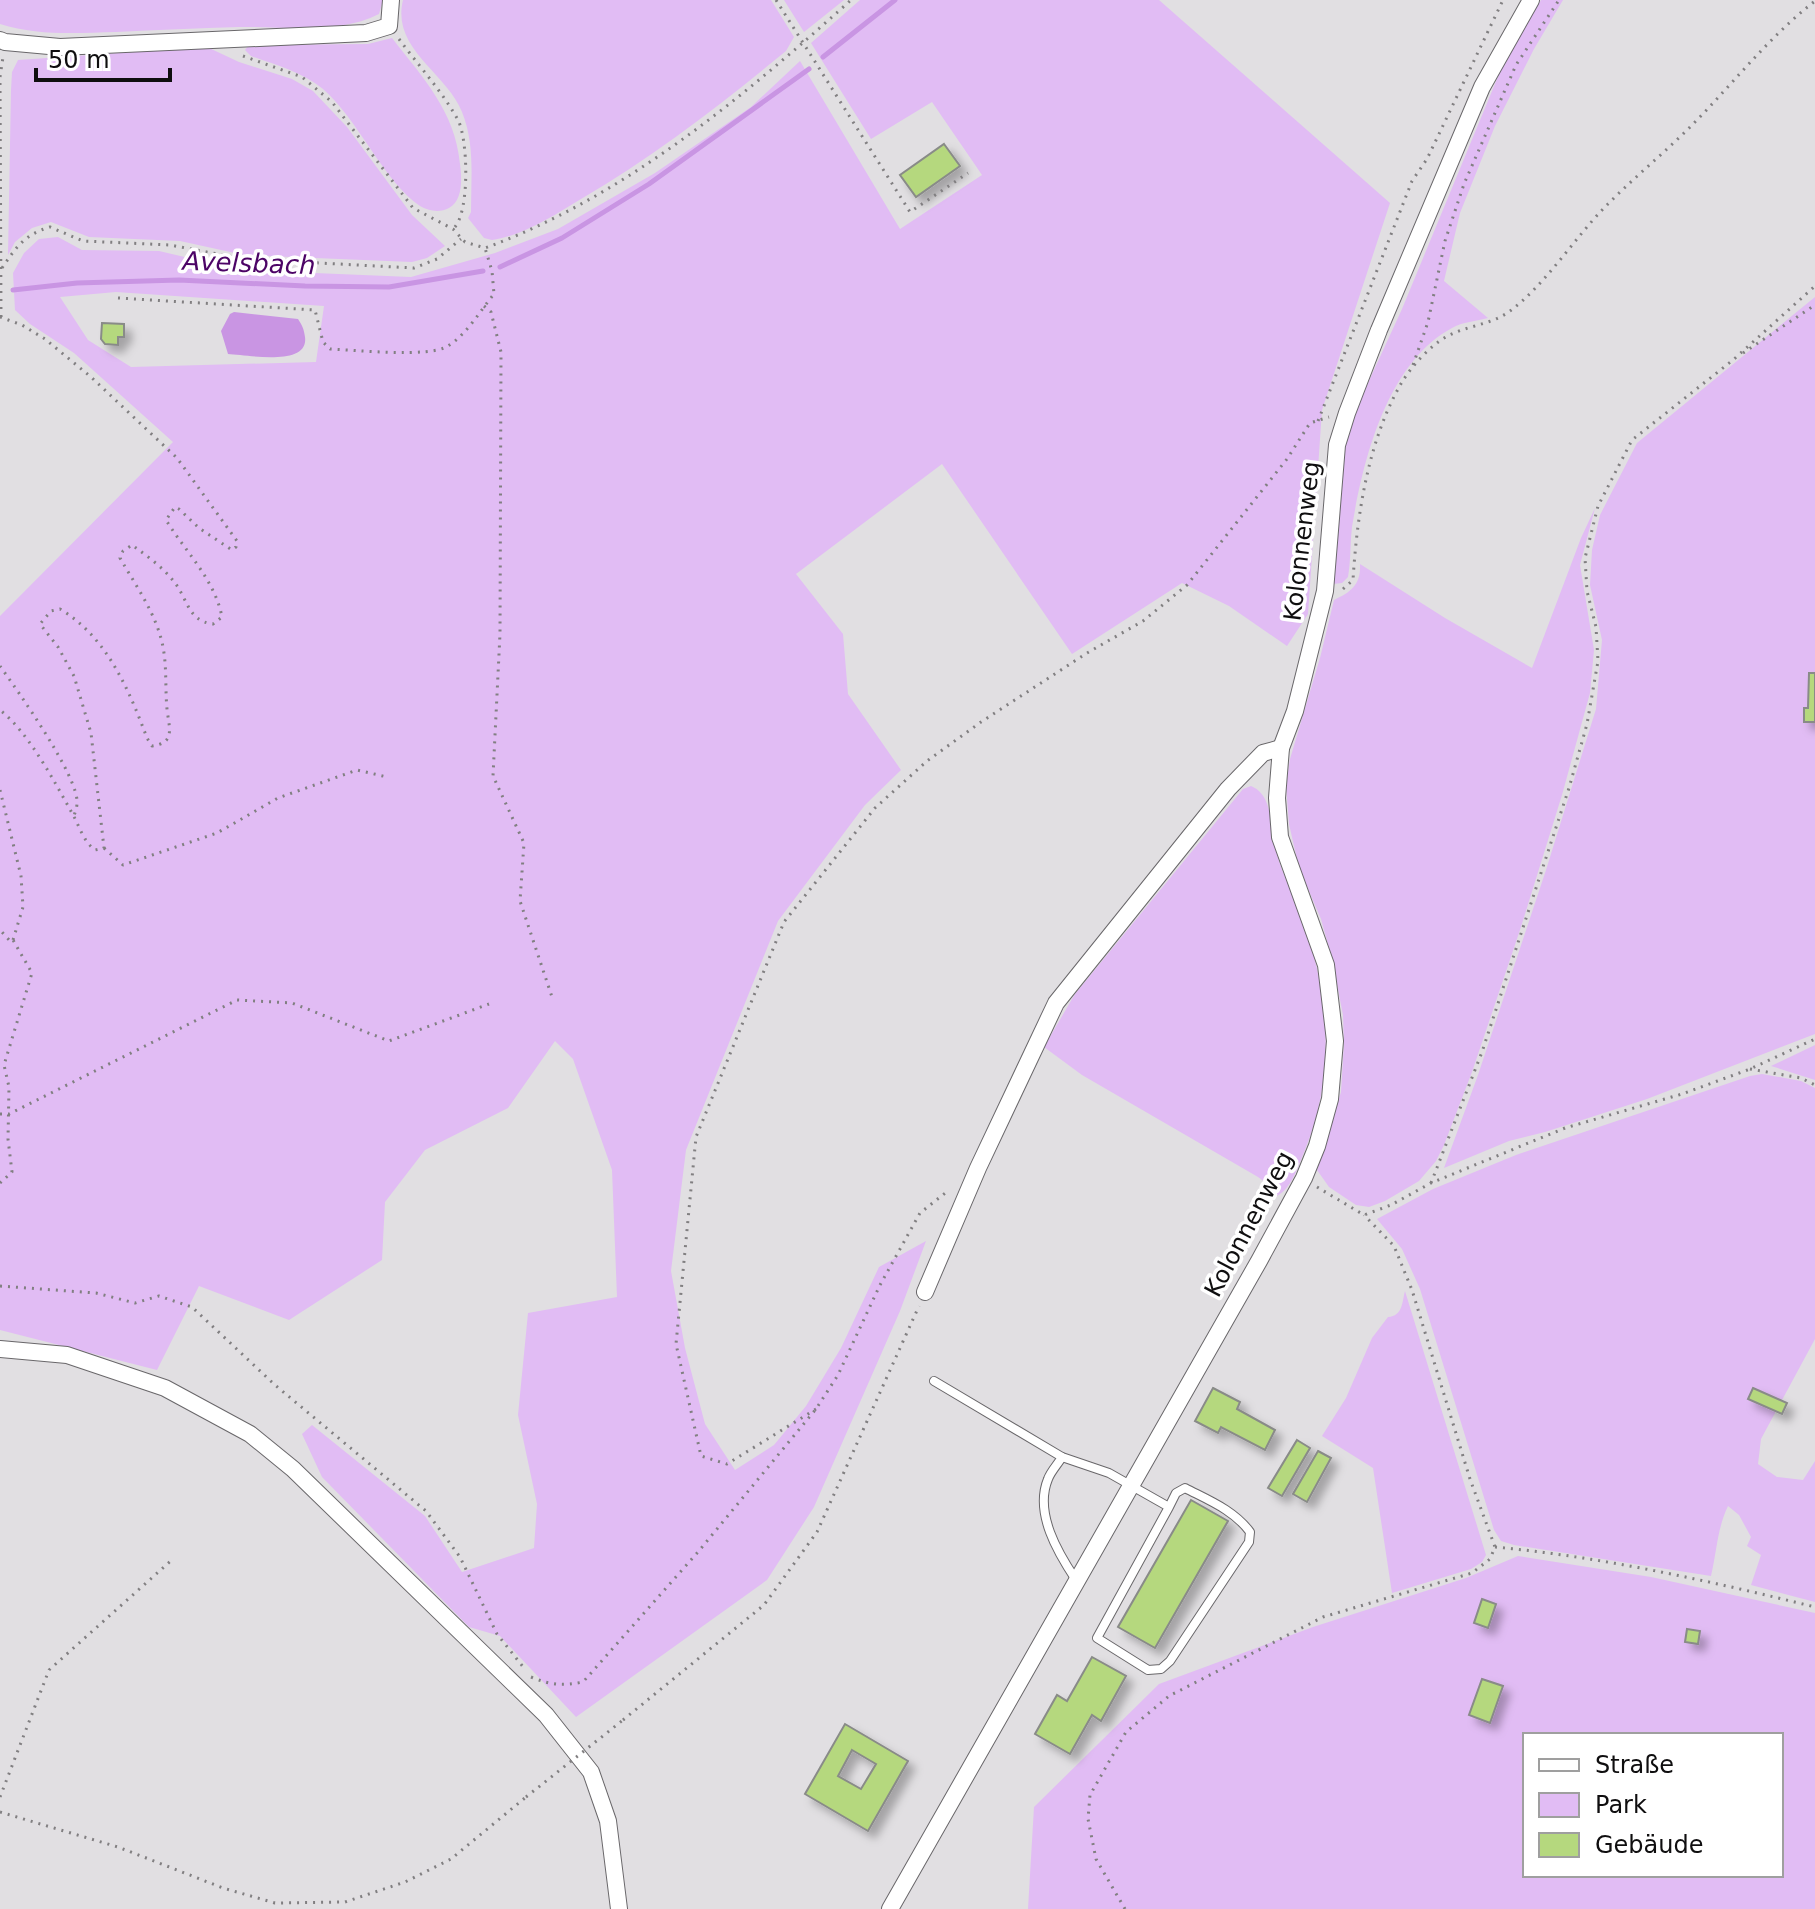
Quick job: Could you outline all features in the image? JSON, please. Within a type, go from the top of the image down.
[{"type":"street","points":[[2,41],[60,47],[366,33],[389,26],[391,0]]},
{"type":"street","name":"Kolonnenweg","points":[[890,1909],[1304,1178],[1330,1099],[1335,1041],[1326,965],[1280,837],[1277,798],[1281,748],[1295,711],[1325,591],[1337,445],[1347,413],[1482,87],[1531,0]]},
{"type":"street","points":[[925,1292],[978,1168],[1056,1003],[1228,789],[1263,753],[1281,748]]},
{"type":"street","points":[[0,1349],[67,1355],[165,1388],[250,1434],[293,1469],[546,1715],[591,1772],[608,1821],[619,1909]]},
{"type":"lane","points":[[934,1381],[1062,1457],[1109,1473],[1169,1507]]},
{"type":"lane","points":[[1062,1457],[1047,1480],[1044,1504],[1059,1555],[1076,1581]]},
{"type":"lane","points":[[1185,1488],[1220,1505],[1243,1521],[1250,1532],[1249,1542],[1170,1661],[1161,1669],[1148,1670],[1097,1638],[1169,1507],[1176,1493],[1185,1488]]},
{"type":"path","points":[[776,0],[910,212],[968,173]]},
{"type":"path","points":[[237,53],[302,77],[318,88],[413,208],[453,229],[461,239],[485,248],[570,210],[625,177],[706,121],[851,0]]},
{"type":"path","points":[[1318,421],[1412,181],[1427,159],[1503,0]]},
{"type":"path","points":[[1412,369],[1428,322],[1445,241],[1464,184],[1516,65],[1559,0]]},
{"type":"path","points":[[1325,591],[1343,589],[1353,580],[1355,543],[1366,482],[1391,404],[1412,369],[1437,343],[1453,333],[1499,319],[1524,299],[1603,209],[1695,122],[1783,26],[1815,1]]},
{"type":"path","points":[[389,26],[460,122],[466,171],[465,198],[463,215],[453,229]]},
{"type":"path","points":[[2,41],[0,317],[22,325],[45,339],[91,377],[177,458],[237,541],[232,550],[175,507],[166,520],[195,559],[220,607],[222,617],[213,624],[202,623],[193,616],[175,583],[152,559],[132,545],[123,551],[120,558],[150,612],[162,644],[170,724],[169,739],[163,745],[152,746],[119,671],[88,631],[60,609],[51,611],[40,624],[58,647],[74,676],[91,733],[104,848],[123,865],[217,833],[278,798],[357,770],[387,777]]},
{"type":"path","points":[[2,268],[31,232],[50,227],[83,241],[170,245],[244,259],[414,268],[437,259],[461,239]]},
{"type":"path","points":[[118,298],[315,310],[323,342],[330,349],[429,352],[447,347],[465,331],[494,294],[492,271],[485,248]]},
{"type":"path","points":[[1431,1183],[1482,1052],[1587,724],[1598,661],[1585,558],[1598,506],[1632,440],[1733,360],[1815,286]]},
{"type":"path","points":[[1733,360],[1815,305]]},
{"type":"path","points":[[484,306],[491,312],[501,352],[500,634],[493,776],[524,843],[520,901],[552,997]]},
{"type":"path","points":[[816,1409],[727,1464],[701,1456],[676,1344],[696,1137],[784,922],[875,808],[927,761],[981,722],[1087,653],[1143,621],[1187,585],[1287,459],[1310,423],[1347,413]]},
{"type":"path","points":[[0,666],[36,715],[73,785],[78,802],[74,816]]},
{"type":"path","points":[[0,710],[22,734],[74,816],[87,844],[95,850],[104,848]]},
{"type":"path","points":[[0,790],[21,876],[23,907],[13,940],[32,973],[4,1065],[9,1087],[12,1172],[0,1183]]},
{"type":"path","points":[[0,930],[11,942],[13,940]]},
{"type":"path","points":[[0,1114],[9,1114],[237,1000],[292,1003],[389,1041],[489,1004]]},
{"type":"path","points":[[1364,1215],[1391,1205],[1431,1183],[1565,1128],[1682,1094],[1750,1069],[1815,1039]]},
{"type":"path","points":[[1750,1069],[1801,1078],[1815,1085]]},
{"type":"path","points":[[1125,1909],[1096,1859],[1088,1819],[1090,1795],[1126,1732],[1169,1696],[1323,1617],[1472,1573],[1490,1559],[1495,1547],[1394,1246],[1364,1215],[1304,1178]]},
{"type":"path","points":[[0,1286],[96,1293],[135,1303],[159,1296],[192,1307],[275,1385],[426,1511],[460,1557],[497,1634],[531,1676],[550,1685],[583,1682],[698,1552],[816,1409],[838,1375],[880,1285],[920,1213],[955,1186]]},
{"type":"path","points":[[0,1812],[118,1847],[223,1888],[275,1903],[345,1902],[405,1882],[451,1859],[764,1605],[817,1532],[925,1292]]},
{"type":"path","points":[[1495,1547],[1610,1563],[1734,1587],[1815,1607]]},
{"type":"path","points":[[0,1797],[49,1670],[174,1558]]},
{"type":"green space","points":[[0,0],[383,0],[379,14],[363,21],[329,27],[72,33],[43,32],[0,24]]},
{"type":"green space","points":[[403,0],[771,0],[794,37],[786,51],[635,165],[538,224],[492,240],[484,238],[468,218],[471,212],[471,161],[469,136],[462,112],[405,33],[401,17]]},
{"type":"green space","points":[[784,0],[844,0],[804,32]]},
{"type":"green space","points":[[860,0],[1159,0],[1390,203],[1322,410],[1308,614],[1287,646],[1229,606],[1182,583],[1072,654],[942,464],[796,574],[843,634],[848,694],[901,770],[865,805],[778,921],[686,1150],[671,1271],[685,1348],[705,1424],[735,1470],[774,1445],[806,1406],[841,1348],[879,1267],[926,1241],[900,1311],[814,1507],[767,1580],[576,1717],[500,1636],[469,1627],[322,1477],[302,1434],[312,1425],[425,1516],[462,1572],[534,1548],[537,1504],[518,1415],[528,1313],[617,1297],[612,1170],[573,1059],[555,1041],[508,1108],[425,1150],[385,1202],[382,1260],[289,1320],[199,1286],[157,1370],[0,1330],[0,616],[173,442],[74,353],[30,324],[15,310],[13,273],[24,253],[39,239],[58,237],[82,250],[159,251],[240,270],[411,277],[495,253],[558,229],[655,173],[751,107],[800,61],[900,229],[982,175],[932,102],[871,139],[811,43]],"holes":[[[116,292],[324,306],[316,362],[131,367],[88,340],[60,297]]]},
{"type":"green space","points":[[1541,0],[1563,0],[1495,126],[1460,213],[1444,281],[1488,318],[1456,326],[1429,344],[1410,364],[1395,389],[1371,444],[1363,473],[1352,527],[1348,577],[1342,583],[1333,584],[1343,450],[1362,396],[1402,309],[1504,62]]},
{"type":"green space","points":[[392,38],[436,96],[452,128],[461,182],[457,200],[445,210],[427,209],[407,195],[323,89],[298,73],[251,56],[245,50],[249,45],[368,44]]},
{"type":"green space","points":[[207,47],[239,62],[292,79],[313,91],[347,127],[412,215],[445,246],[427,258],[412,262],[244,255],[180,241],[89,237],[51,222],[32,228],[15,242],[8,255],[11,90],[12,72],[18,60]]},
{"type":"green space","points":[[1815,297],[1815,1034],[1647,1099],[1509,1141],[1444,1168],[1546,870],[1596,709],[1602,640],[1590,585],[1592,550],[1600,515],[1637,443]]},
{"type":"green space","points":[[1595,508],[1580,565],[1594,650],[1590,693],[1520,930],[1472,1072],[1444,1145],[1436,1161],[1419,1181],[1385,1201],[1369,1207],[1356,1205],[1329,1187],[1317,1170],[1341,1092],[1343,1015],[1321,919],[1299,868],[1289,824],[1286,786],[1290,759],[1334,600],[1354,587],[1360,564],[1532,668]]},
{"type":"green space","points":[[1251,786],[1259,791],[1268,805],[1279,860],[1311,947],[1319,976],[1326,1034],[1322,1093],[1315,1122],[1294,1176],[1287,1188],[1277,1196],[1273,1188],[1258,1177],[1082,1075],[1044,1047],[1075,994],[1243,789]]},
{"type":"green space","points":[[1815,1045],[1815,1080],[1771,1066]]},
{"type":"green space","points":[[1762,1074],[1801,1081],[1815,1088],[1815,1339],[1761,1439],[1758,1464],[1777,1477],[1803,1480],[1815,1461],[1815,1602],[1751,1585],[1761,1555],[1747,1546],[1751,1537],[1739,1515],[1728,1506],[1719,1532],[1711,1576],[1501,1541],[1494,1530],[1420,1289],[1402,1249],[1377,1219],[1433,1189],[1516,1155]]},
{"type":"green space","points":[[1405,1291],[1486,1555],[1471,1569],[1392,1593],[1373,1468],[1322,1436],[1346,1398],[1372,1338],[1388,1317],[1397,1314]]},
{"type":"green space","points":[[1518,1556],[1651,1577],[1815,1613],[1815,1909],[1028,1909],[1034,1807],[1159,1684],[1313,1627],[1466,1578]]},
{"type":"shaded area","points":[[234,312],[298,319],[305,334],[304,346],[288,356],[228,354],[221,331]]},
{"type":"building","points":[[944,144],[960,166],[916,197],[900,175]]},
{"type":"building","points":[[102,323],[124,324],[124,337],[118,337],[118,345],[105,344],[101,339]]},
{"type":"building","points":[[1809,673],[1815,673],[1815,722],[1804,722],[1804,708],[1808,708]]},
{"type":"building","points":[[1213,1388],[1240,1402],[1237,1409],[1275,1430],[1265,1450],[1221,1427],[1218,1433],[1195,1421]]},
{"type":"building","points":[[1753,1388],[1787,1403],[1782,1414],[1748,1399]]},
{"type":"building","points":[[1297,1440],[1310,1448],[1282,1496],[1268,1488]]},
{"type":"building","points":[[1318,1451],[1331,1458],[1307,1502],[1293,1494]]},
{"type":"building","points":[[1191,1500],[1228,1521],[1155,1648],[1118,1627]]},
{"type":"building","points":[[1482,1599],[1496,1604],[1488,1628],[1474,1623]]},
{"type":"building","points":[[1687,1629],[1700,1631],[1698,1644],[1685,1642]]},
{"type":"building","points":[[1092,1657],[1126,1676],[1101,1721],[1092,1715],[1070,1754],[1035,1734],[1057,1695],[1067,1701]]},
{"type":"building","points":[[1482,1679],[1503,1686],[1490,1723],[1469,1715]]},
{"type":"building","points":[[845,1724],[908,1761],[868,1831],[805,1794]],"holes":[[[852,1750],[876,1764],[861,1789],[838,1776]]]},
{"type":"waterway","name":"Avelsbach","points":[[823,57],[895,0]]},
{"type":"waterway","name":"Avelsbach","points":[[500,267],[562,238],[649,184],[809,69]]},
{"type":"waterway","name":"Avelsbach","points":[[13,290],[77,283],[179,280],[389,287],[483,271]]}]
